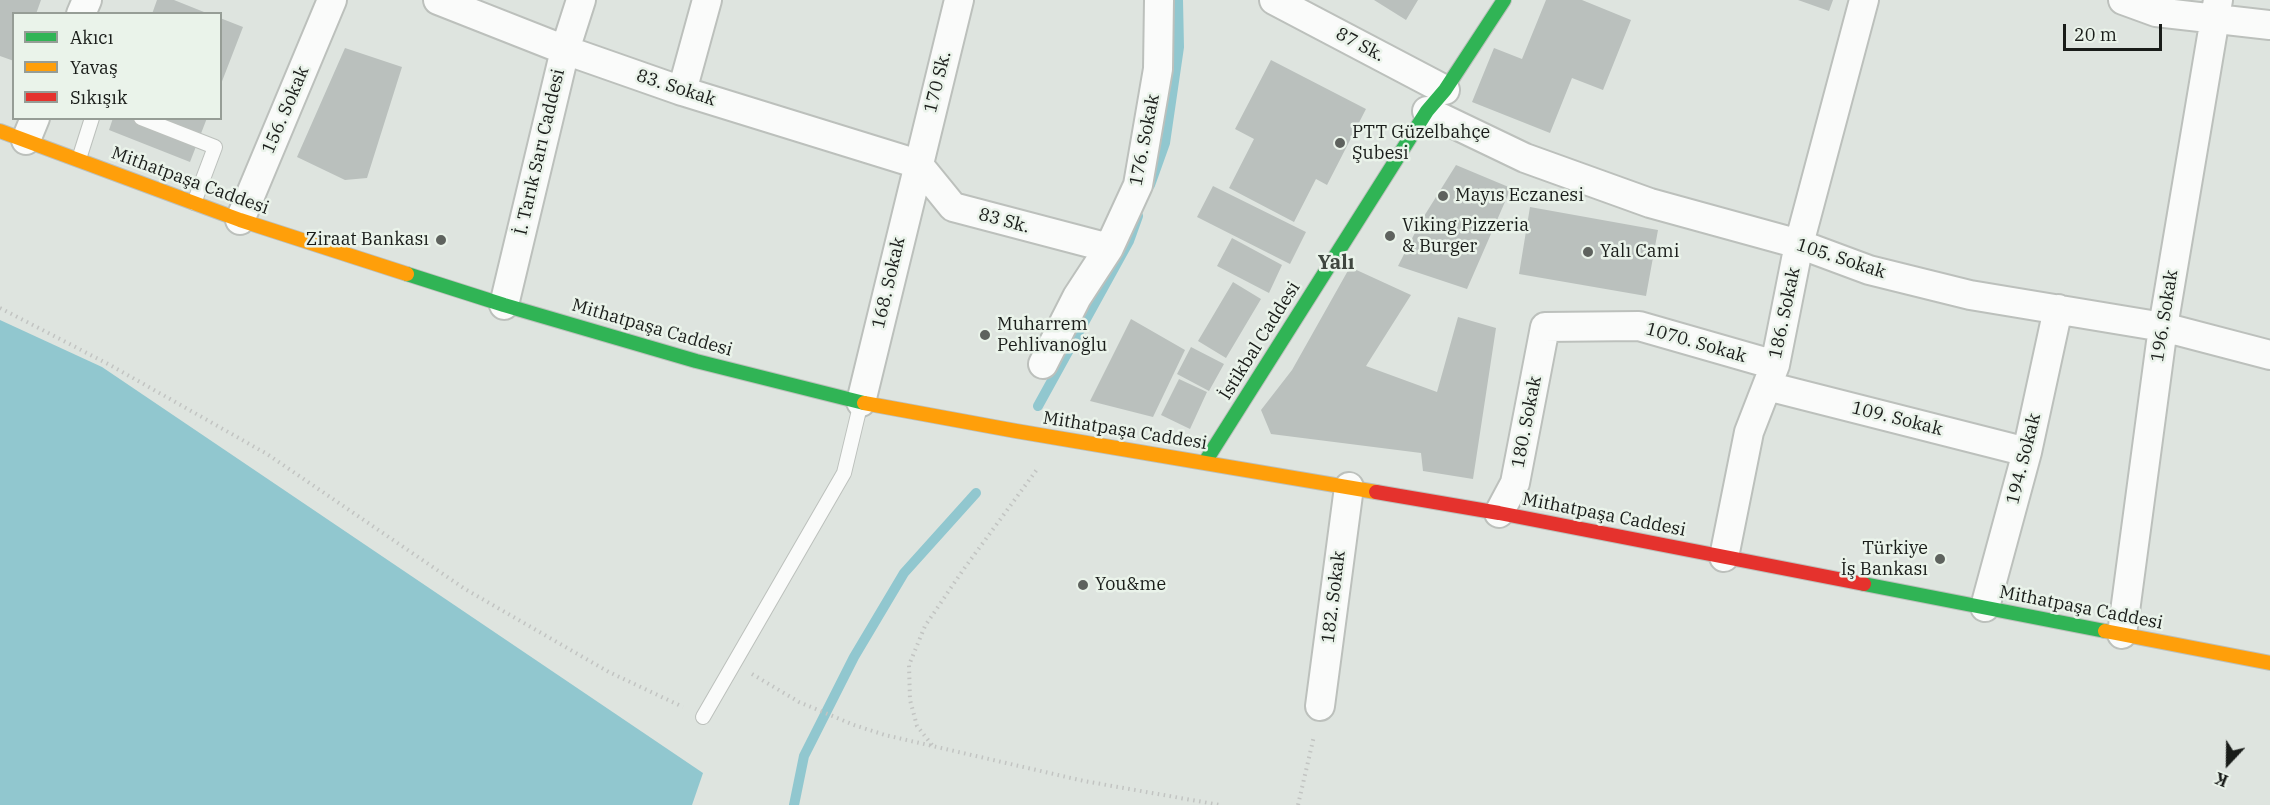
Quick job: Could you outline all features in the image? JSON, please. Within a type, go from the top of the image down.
[{"type":"main road","name":"İstikbal Caddesi","points":[[1205,462],[1436,100],[1504,0]]},
{"type":"main road","name":"Mithatpaşa Caddesi","points":[[20,130],[78,159],[240,220],[504,305],[696,360],[861,402],[1499,513],[2270,663]]},
{"type":"street","name":"156. Sokak","points":[[240,220],[332,0]]},
{"type":"street","name":"83. Sokak","points":[[438,0],[565,50],[682,90],[918,164]]},
{"type":"street","name":"İ. Tarık Sarı Caddesi","points":[[504,305],[565,50],[581,0]]},
{"type":"street","points":[[682,90],[707,0]]},
{"type":"street","name":"170 Sk.","points":[[918,164],[959,0]]},
{"type":"street","name":"176. Sokak","points":[[1042,364],[1077,297],[1109,248],[1138,185],[1158,69],[1159,0]]},
{"type":"street","name":"87 Sk.","points":[[1274,0],[1436,100]]},
{"type":"street","name":"186. Sokak","points":[[1724,557],[1749,432],[1771,376],[1799,244],[1864,0]]},
{"type":"street","points":[[2123,0],[2156,12],[2216,9],[2270,25]]},
{"type":"street","name":"196. Sokak","points":[[2122,634],[2163,327],[2216,9]]},
{"type":"street","name":"105. Sokak","points":[[1436,100],[1525,158],[1650,203],[1799,244],[1869,270],[1970,295],[2163,327],[2270,355]]},
{"type":"street","name":"83 Sk.","points":[[918,164],[952,207],[1109,248]]},
{"type":"street","name":"168. Sokak","points":[[861,402],[918,164]]},
{"type":"street","name":"194. Sokak","points":[[1985,607],[2027,452],[2058,309]]},
{"type":"street","name":"1070. Sokak","points":[[1545,327],[1639,326],[1771,376]]},
{"type":"street","name":"180. Sokak","points":[[1499,513],[1515,483],[1545,327]]},
{"type":"street","name":"109. Sokak","points":[[1771,376],[2027,452]]},
{"type":"street","name":"182. Sokak","points":[[1320,706],[1349,487]]},
{"type":"lane","points":[[78,159],[91,120]]},
{"type":"lane","points":[[146,120],[215,147],[194,202]]},
{"type":"lane","points":[[703,717],[844,473],[861,402]]},
{"type":"path","points":[[0,308],[110,364],[267,454],[465,589],[609,672],[703,717]]},
{"type":"path","points":[[932,746],[917,726],[910,700],[909,665],[925,626],[1059,438]]},
{"type":"path","points":[[734,663],[799,702],[885,735],[1084,781],[1220,805]]},
{"type":"path","points":[[1298,805],[1320,706]]},
{"type":"water","points":[[0,320],[102,367],[703,773],[692,805],[0,805]]},
{"type":"building","points":[[0,0],[41,0],[37,12],[12,12],[12,60],[0,56]]},
{"type":"building","points":[[157,0],[174,0],[204,12],[153,12]]},
{"type":"building","points":[[1374,0],[1418,0],[1406,20]]},
{"type":"building","points":[[1546,0],[1582,0],[1631,20],[1603,90],[1572,78],[1550,133],[1472,102],[1494,48],[1522,59]]},
{"type":"building","points":[[1798,0],[1833,0],[1829,11]]},
{"type":"building","points":[[222,19],[243,27],[222,81]]},
{"type":"building","points":[[345,48],[402,67],[367,178],[345,180],[297,157]]},
{"type":"building","points":[[1271,60],[1366,109],[1327,185],[1316,179],[1294,222],[1229,188],[1254,139],[1235,129]]},
{"type":"building","points":[[112,120],[206,120],[190,162],[109,130]]},
{"type":"building","points":[[1456,165],[1511,188],[1467,289],[1398,266],[1421,221]]},
{"type":"building","points":[[1213,186],[1306,232],[1290,264],[1197,217]]},
{"type":"building","name":"Yalı Cami","points":[[1530,207],[1658,230],[1646,296],[1519,274]]},
{"type":"building","points":[[1232,238],[1282,265],[1269,293],[1217,266]]},
{"type":"building","points":[[1350,267],[1411,295],[1366,366],[1437,392],[1458,317],[1496,328],[1473,479],[1423,471],[1421,453],[1271,434],[1261,410],[1292,370]]},
{"type":"building","points":[[1233,282],[1261,299],[1226,358],[1198,341]]},
{"type":"building","points":[[1131,319],[1185,350],[1153,417],[1090,401]]},
{"type":"building","points":[[1191,347],[1224,364],[1209,391],[1177,374]]},
{"type":"building","points":[[1179,379],[1207,392],[1190,429],[1161,415]]},
{"type":"waterway","points":[[1150,185],[1165,143],[1179,47],[1178,0]]},
{"type":"waterway","points":[[1038,406],[1129,241],[1138,216]]},
{"type":"waterway","points":[[794,805],[804,756],[854,657],[904,573],[976,493]]},
{"type":"traffic: fast","points":[[1205,462],[1427,111],[1445,90],[1504,0]]},
{"type":"traffic: fast","points":[[407,274],[696,361],[864,403]]},
{"type":"traffic: fast","points":[[1864,584],[2105,631]]},
{"type":"traffic: slow","points":[[0,131],[240,220],[407,274]]},
{"type":"traffic: slow","points":[[864,403],[1376,492]]},
{"type":"traffic: slow","points":[[2105,631],[2270,663]]},
{"type":"traffic: jam","points":[[1376,492],[1499,513],[1864,584]]},
{"type":"place","name":"PTT Güzelbahçe Şubesi","points":[[1340,143]]},
{"type":"place","name":"Mayıs Eczanesi","points":[[1443,196]]},
{"type":"place","name":"Viking Pizzeria & Burger","points":[[1390,236]]},
{"type":"place","name":"Ziraat Bankası","points":[[441,240]]},
{"type":"place","name":"Yalı Cami","points":[[1588,252]]},
{"type":"place","name":"Muharrem Pehlivanoğlu","points":[[985,335]]},
{"type":"place","name":"Türkiye İş Bankası","points":[[1940,559]]},
{"type":"place","name":"You&me","points":[[1083,585]]},
{"type":"district","name":"Yalı","points":[[1336,263]]}]
